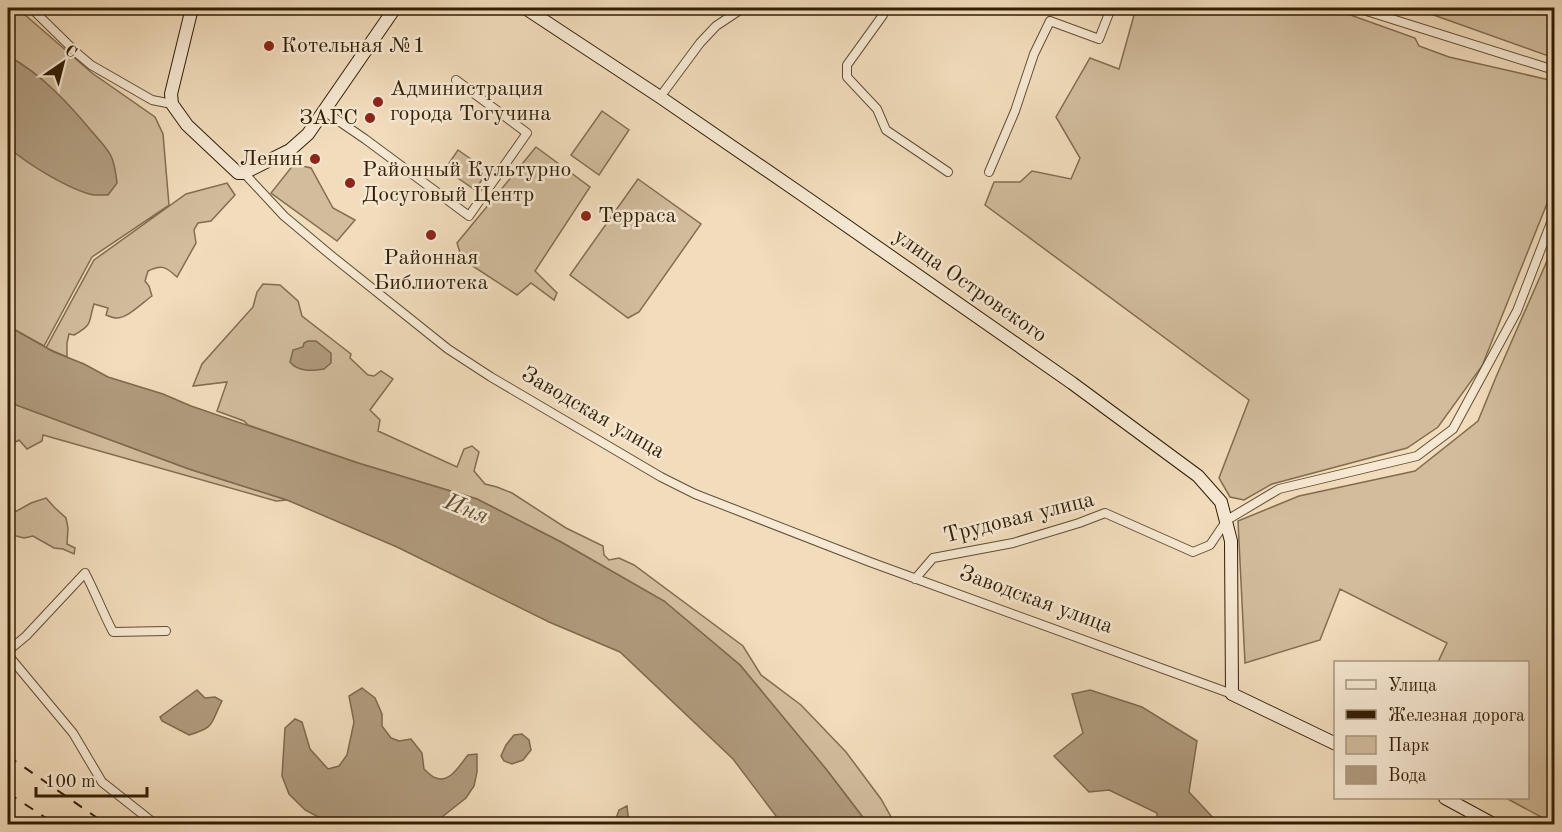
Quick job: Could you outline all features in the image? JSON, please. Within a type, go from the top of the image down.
[{"type":"street","points":[[31,8],[91,65],[152,100],[172,104],[171,94],[192,8]]},
{"type":"street","points":[[244,173],[290,150],[308,134],[395,8]]},
{"type":"street","name":"улица Островского","points":[[525,8],[660,97],[1063,377],[1202,481],[1221,502],[1231,541],[1232,694]]},
{"type":"street","points":[[660,97],[700,43],[716,26],[743,8]]},
{"type":"street","points":[[883,8],[883,15],[847,65],[847,76],[877,109],[886,130],[948,172]]},
{"type":"street","points":[[989,172],[1015,111],[1034,54],[1050,21],[1099,39],[1111,8]]},
{"type":"street","points":[[1357,8],[1554,70]]},
{"type":"street","points":[[324,111],[469,216],[527,133],[456,80]]},
{"type":"street","name":"Заводская улица","points":[[172,104],[187,125],[207,146],[238,173],[244,173],[284,216],[435,340],[490,377],[661,477],[695,494],[915,579],[1232,694]]},
{"type":"street","points":[[1227,520],[1279,489],[1417,456],[1453,429],[1516,311],[1554,215]]},
{"type":"street","name":"Трудовая улица","points":[[915,579],[933,558],[1013,543],[1105,513],[1193,552],[1210,545],[1227,520]]},
{"type":"street","points":[[155,825],[102,782],[73,733],[8,653],[84,573],[113,632],[166,631]]},
{"type":"street","points":[[1232,694],[1334,744]]},
{"type":"street","points":[[1447,799],[1492,825]]},
{"type":"green space","points":[[8,8],[17,8],[92,73],[155,117],[163,134],[169,205],[92,257],[44,346],[8,326]]},
{"type":"green space","points":[[1136,8],[1331,8],[1415,38],[1419,46],[1449,57],[1554,81],[1554,186],[1482,366],[1438,427],[1407,448],[1272,484],[1244,500],[1230,497],[1219,478],[1249,400],[985,205],[994,182],[1020,182],[1032,171],[1071,179],[1080,158],[1056,117],[1090,58],[1119,69]]},
{"type":"green space","points":[[1414,8],[1554,8],[1554,58]]},
{"type":"green space","points":[[602,111],[629,130],[599,175],[571,155]]},
{"type":"green space","points":[[536,147],[590,187],[535,271],[557,293],[554,300],[531,283],[517,295],[462,259],[457,243]]},
{"type":"green space","points":[[458,150],[488,171],[475,190],[445,169]]},
{"type":"green space","points":[[294,164],[311,168],[333,208],[355,220],[337,241],[271,193]]},
{"type":"green space","points":[[638,179],[701,224],[639,312],[628,318],[570,275]]},
{"type":"green space","points":[[227,183],[235,195],[211,221],[198,223],[194,230],[196,243],[177,277],[164,268],[148,271],[145,281],[152,296],[135,310],[125,316],[115,318],[106,315],[108,308],[94,304],[88,325],[74,335],[69,334],[67,357],[46,348],[94,260],[186,194]]},
{"type":"green space","points":[[1554,245],[1554,824],[1508,799],[1529,799],[1529,661],[1438,661],[1447,643],[1340,589],[1320,640],[1245,663],[1238,521],[1299,496],[1415,471],[1478,421]]},
{"type":"green space","points":[[263,284],[280,285],[298,301],[302,316],[351,354],[350,358],[368,375],[374,376],[381,371],[393,379],[370,410],[380,420],[378,431],[457,467],[464,449],[472,446],[479,452],[474,471],[485,484],[512,493],[566,528],[603,546],[604,555],[609,560],[619,558],[634,565],[743,646],[761,675],[801,705],[846,752],[881,799],[895,824],[868,824],[740,665],[664,601],[561,542],[477,499],[358,463],[248,425],[244,421],[217,411],[227,382],[193,386],[202,364],[253,307],[257,292]]},
{"type":"green space","points":[[14,404],[189,469],[287,500],[276,501],[43,435],[42,441],[27,449],[19,440],[12,444],[13,469],[8,493],[8,417]]},
{"type":"green space","points":[[46,498],[66,518],[67,544],[75,548],[74,554],[54,548],[33,536],[24,538],[8,534],[8,509],[15,512]]},
{"type":"water","points":[[8,56],[54,90],[107,150],[113,162],[117,183],[108,195],[94,195],[73,188],[37,168],[8,147]]},
{"type":"water","name":"Иня","points":[[8,326],[54,352],[108,377],[163,394],[191,406],[358,463],[477,499],[561,542],[664,601],[740,665],[868,824],[782,824],[733,759],[620,652],[549,622],[397,547],[287,500],[189,469],[8,402]]},
{"type":"water","points":[[308,341],[316,341],[331,353],[331,363],[324,369],[301,369],[290,362],[293,350],[303,347]]},
{"type":"water","points":[[362,688],[375,698],[382,714],[382,726],[391,738],[399,741],[411,739],[422,753],[424,769],[433,777],[446,778],[455,772],[468,755],[477,754],[474,786],[466,798],[433,824],[337,824],[305,810],[289,794],[282,776],[285,728],[295,719],[302,722],[310,749],[328,769],[339,766],[347,755],[354,722],[349,696]]},
{"type":"water","points":[[197,690],[205,698],[215,697],[222,701],[208,727],[189,735],[162,721],[160,717]]},
{"type":"water","points":[[1090,690],[1142,707],[1197,741],[1189,792],[1219,824],[1157,824],[1157,813],[1109,790],[1089,792],[1054,756],[1083,733],[1072,694]]},
{"type":"water","points":[[522,734],[529,740],[531,750],[523,760],[512,764],[504,761],[501,756],[506,745],[514,735]]},
{"type":"water","points":[[627,806],[629,824],[614,824],[619,810]]},
{"type":"railway","points":[[8,756],[106,824]]},
{"type":"railway","points":[[8,793],[55,824]]},
{"type":"railway","points":[[8,819],[12,824]]},
{"type":"place","name":"Котельная №1","points":[[269,46]]},
{"type":"place","name":"Администрация города Тогучина","points":[[378,102]]},
{"type":"place","name":"ЗАГС","points":[[370,118]]},
{"type":"place","name":"Ленин","points":[[315,159]]},
{"type":"place","name":"Районный Культурно Досуговый Центр","points":[[350,183]]},
{"type":"place","name":"Терраса","points":[[586,216]]},
{"type":"place","name":"Районная Библиотека","points":[[431,235]]}]
